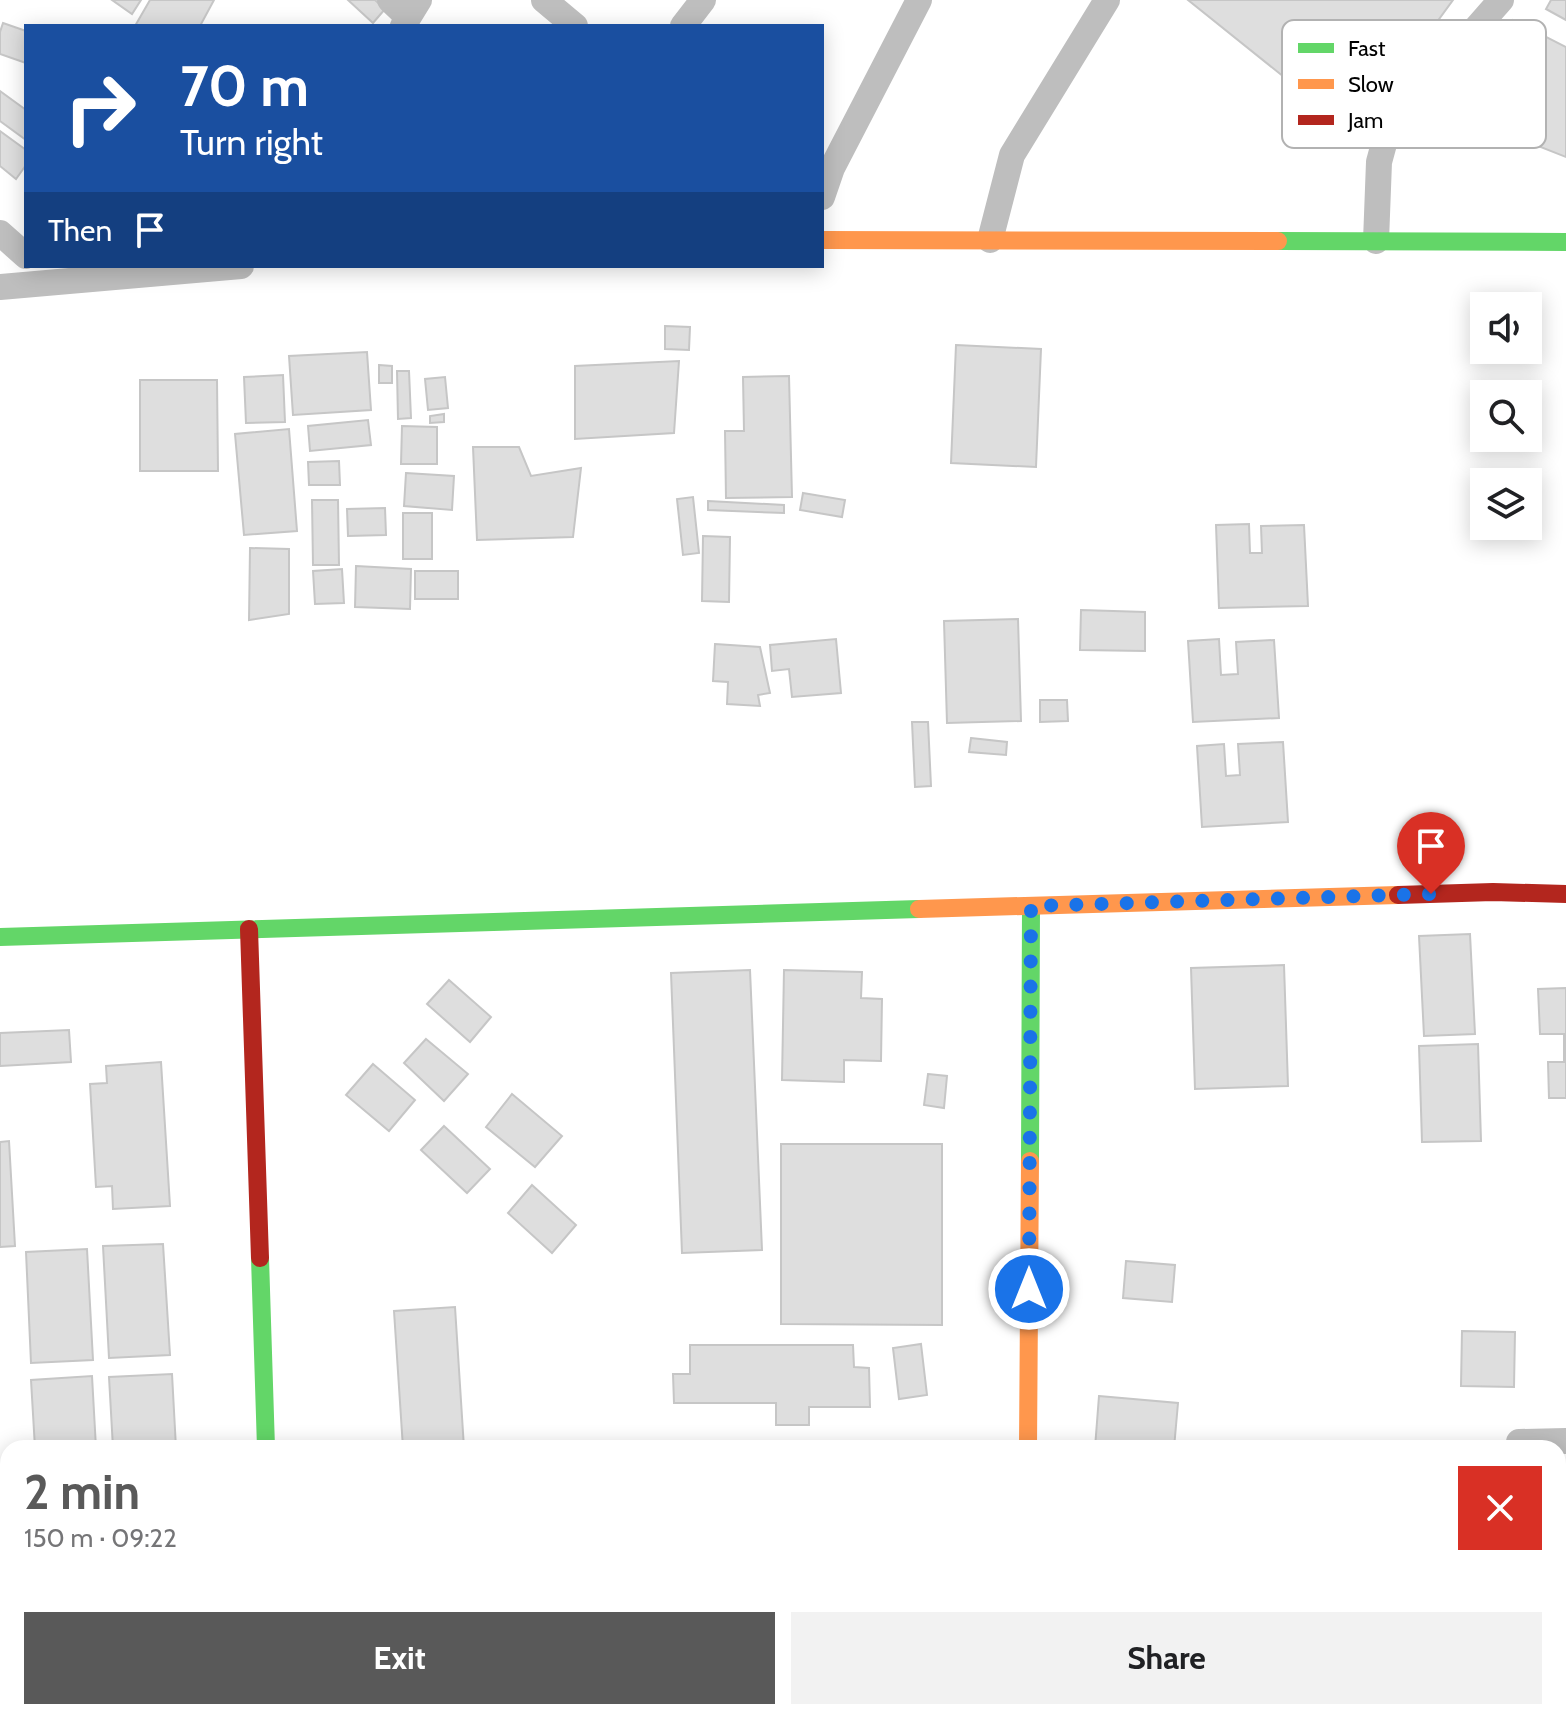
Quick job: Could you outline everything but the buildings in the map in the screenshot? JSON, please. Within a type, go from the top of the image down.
[{"type":"street","points":[[544,0],[573,24]]},
{"type":"street","points":[[685,24],[703,0]]},
{"type":"street","points":[[824,191],[832,168],[919,0]]},
{"type":"street","points":[[990,240],[1012,155],[1107,0]]},
{"type":"street","points":[[1483,20],[1501,0]]},
{"type":"street","points":[[1376,241],[1379,162],[1383,148]]},
{"type":"street","points":[[0,233],[24,254]]},
{"type":"street","points":[[824,240],[1566,242]]},
{"type":"street","points":[[0,287],[46,274],[192,268]]},
{"type":"street","points":[[0,937],[1493,892],[1566,894]]},
{"type":"street","points":[[1028,1440],[1031,906]]},
{"type":"street","points":[[249,929],[266,1440]]},
{"type":"traffic: fast","points":[[1278,241],[1566,242]]},
{"type":"traffic: fast","points":[[1030,1161],[1031,906]]},
{"type":"traffic: fast","points":[[0,937],[919,909]]},
{"type":"traffic: fast","points":[[260,1258],[266,1440]]},
{"type":"traffic: slow","points":[[824,240],[1278,241]]},
{"type":"traffic: slow","points":[[919,909],[1398,895]]},
{"type":"traffic: slow","points":[[1028,1440],[1030,1161]]},
{"type":"traffic: jam","points":[[1398,895],[1493,892],[1566,894]]},
{"type":"traffic: jam","points":[[249,929],[260,1258]]},
{"type":"route","points":[[1029,1289],[1031,906],[1431,894]]}]
